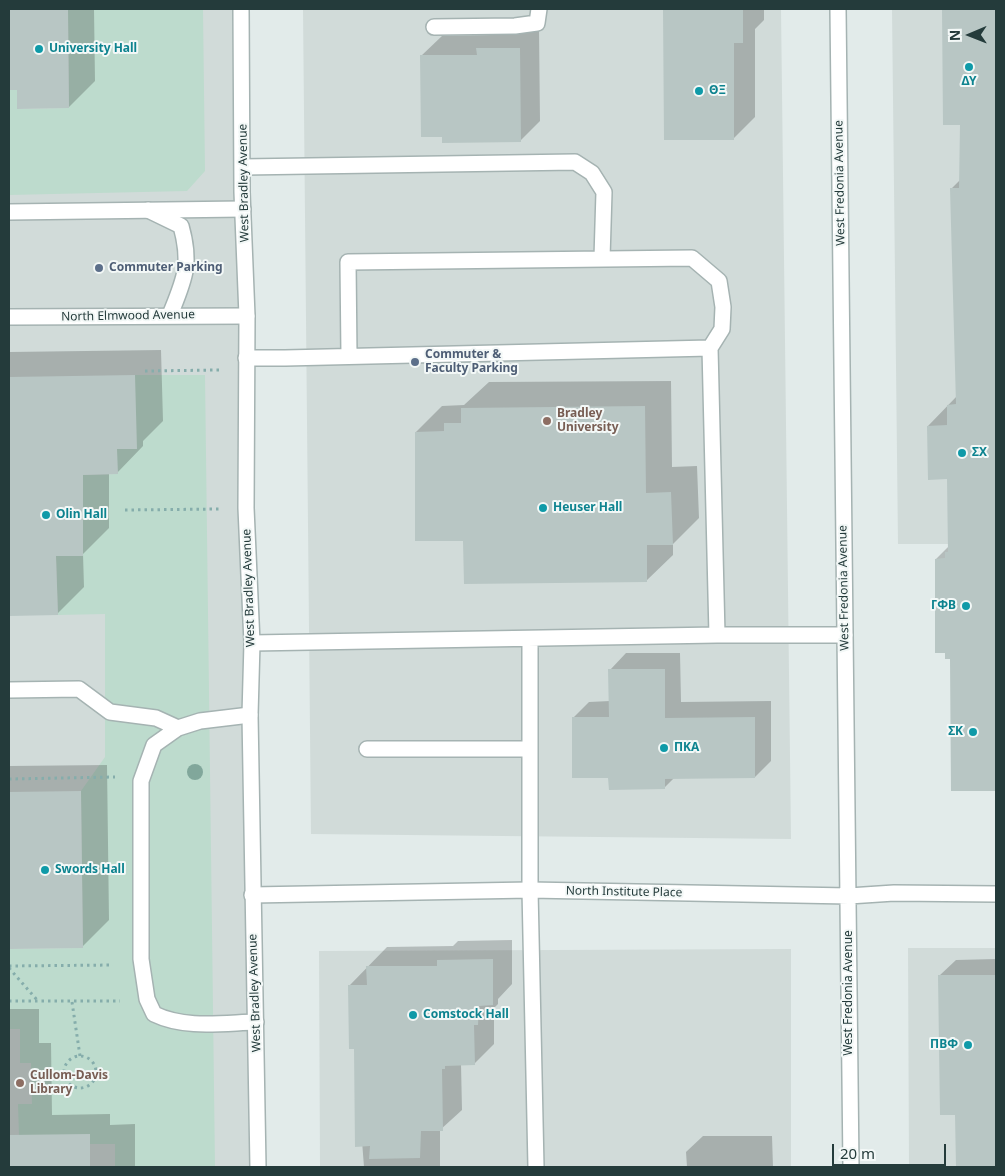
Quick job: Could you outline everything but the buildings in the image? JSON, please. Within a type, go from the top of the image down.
[{"type":"street","name":"West Bradley Avenue","points":[[242,9],[243,209],[247,316],[246,508],[252,643],[250,715],[252,895],[258,1167]]},
{"type":"street","points":[[434,27],[515,26],[538,23],[539,9]]},
{"type":"street","name":"West Fredonia Avenue","points":[[838,9],[851,1167]]},
{"type":"street","points":[[243,167],[575,162],[592,172],[604,192],[602,258]]},
{"type":"street","points":[[9,212],[243,209]]},
{"type":"street","points":[[148,210],[181,226],[186,245],[187,272],[170,315]]},
{"type":"street","points":[[349,356],[348,262],[692,258],[719,281],[723,307],[722,329],[710,348],[717,635]]},
{"type":"street","name":"North Elmwood Avenue","points":[[9,317],[247,316]]},
{"type":"street","points":[[246,364],[349,356],[710,348]]},
{"type":"street","points":[[252,643],[717,635],[845,636]]},
{"type":"street","points":[[530,639],[530,890],[536,1167]]},
{"type":"street","points":[[9,690],[79,689],[110,712],[156,718],[178,728]]},
{"type":"street","points":[[250,715],[200,720],[178,728],[154,745],[141,781],[141,959],[147,999],[154,1014],[170,1022],[256,1022]]},
{"type":"street","points":[[367,749],[530,748]]},
{"type":"street","name":"North Institute Place","points":[[252,895],[530,890],[849,896],[894,893],[996,894]]},
{"type":"path","points":[[145,371],[246,364]]},
{"type":"path","points":[[125,510],[246,508]]},
{"type":"path","points":[[9,779],[118,776]]},
{"type":"path","points":[[9,967],[116,965]]},
{"type":"path","points":[[9,967],[38,1001]]},
{"type":"path","points":[[9,1001],[120,1001]]},
{"type":"path","points":[[72,1002],[80,1056]]},
{"type":"path","points":[[80,1056],[92,1062],[96,1072],[93,1081],[81,1088],[67,1082],[65,1072],[68,1062],[80,1056]]},
{"type":"shaded area","points":[[9,9],[241,9],[258,1167],[9,1167]]},
{"type":"shaded area","name":"Bradley University","points":[[303,9],[781,9],[791,839],[311,834]]},
{"type":"shaded area","points":[[892,9],[996,9],[996,544],[898,544]]},
{"type":"shaded area","points":[[908,948],[996,948],[996,1167],[909,1167]]},
{"type":"shaded area","points":[[791,949],[791,1167],[320,1167],[319,951]]},
{"type":"green space","points":[[68,9],[203,9],[205,171],[187,191],[9,195],[9,90],[17,90],[18,109],[69,108]]},
{"type":"green space","points":[[135,375],[205,375],[215,1167],[115,1167],[115,1144],[90,1144],[90,1135],[19,1135],[18,1104],[32,1104],[31,1063],[20,1063],[20,1029],[9,1029],[9,949],[83,948],[81,791],[105,757],[105,614],[58,615],[56,556],[83,475],[117,474],[117,449]]},
{"type":"place","name":"University Hall","points":[[39,49]]},
{"type":"place","name":"ΔΥ","points":[[969,67]]},
{"type":"place","name":"ΘΞ","points":[[699,91]]},
{"type":"place","name":"Commuter Parking","points":[[99,268]]},
{"type":"place","name":"Commuter & Faculty Parking","points":[[415,362]]},
{"type":"place","name":"Bradley University","points":[[547,421]]},
{"type":"place","name":"ΣΧ","points":[[962,453]]},
{"type":"place","name":"Heuser Hall","points":[[543,508]]},
{"type":"place","name":"Olin Hall","points":[[46,515]]},
{"type":"place","name":"ΓΦΒ","points":[[966,606]]},
{"type":"place","name":"ΣΚ","points":[[973,732]]},
{"type":"place","name":"ΠΚΑ","points":[[664,748]]},
{"type":"place","name":"Swords Hall","points":[[45,870]]},
{"type":"place","name":"Comstock Hall","points":[[413,1015]]},
{"type":"place","name":"ΠΒΦ","points":[[968,1045]]},
{"type":"place","name":"Cullom-Davis Library","points":[[20,1083]]}]
